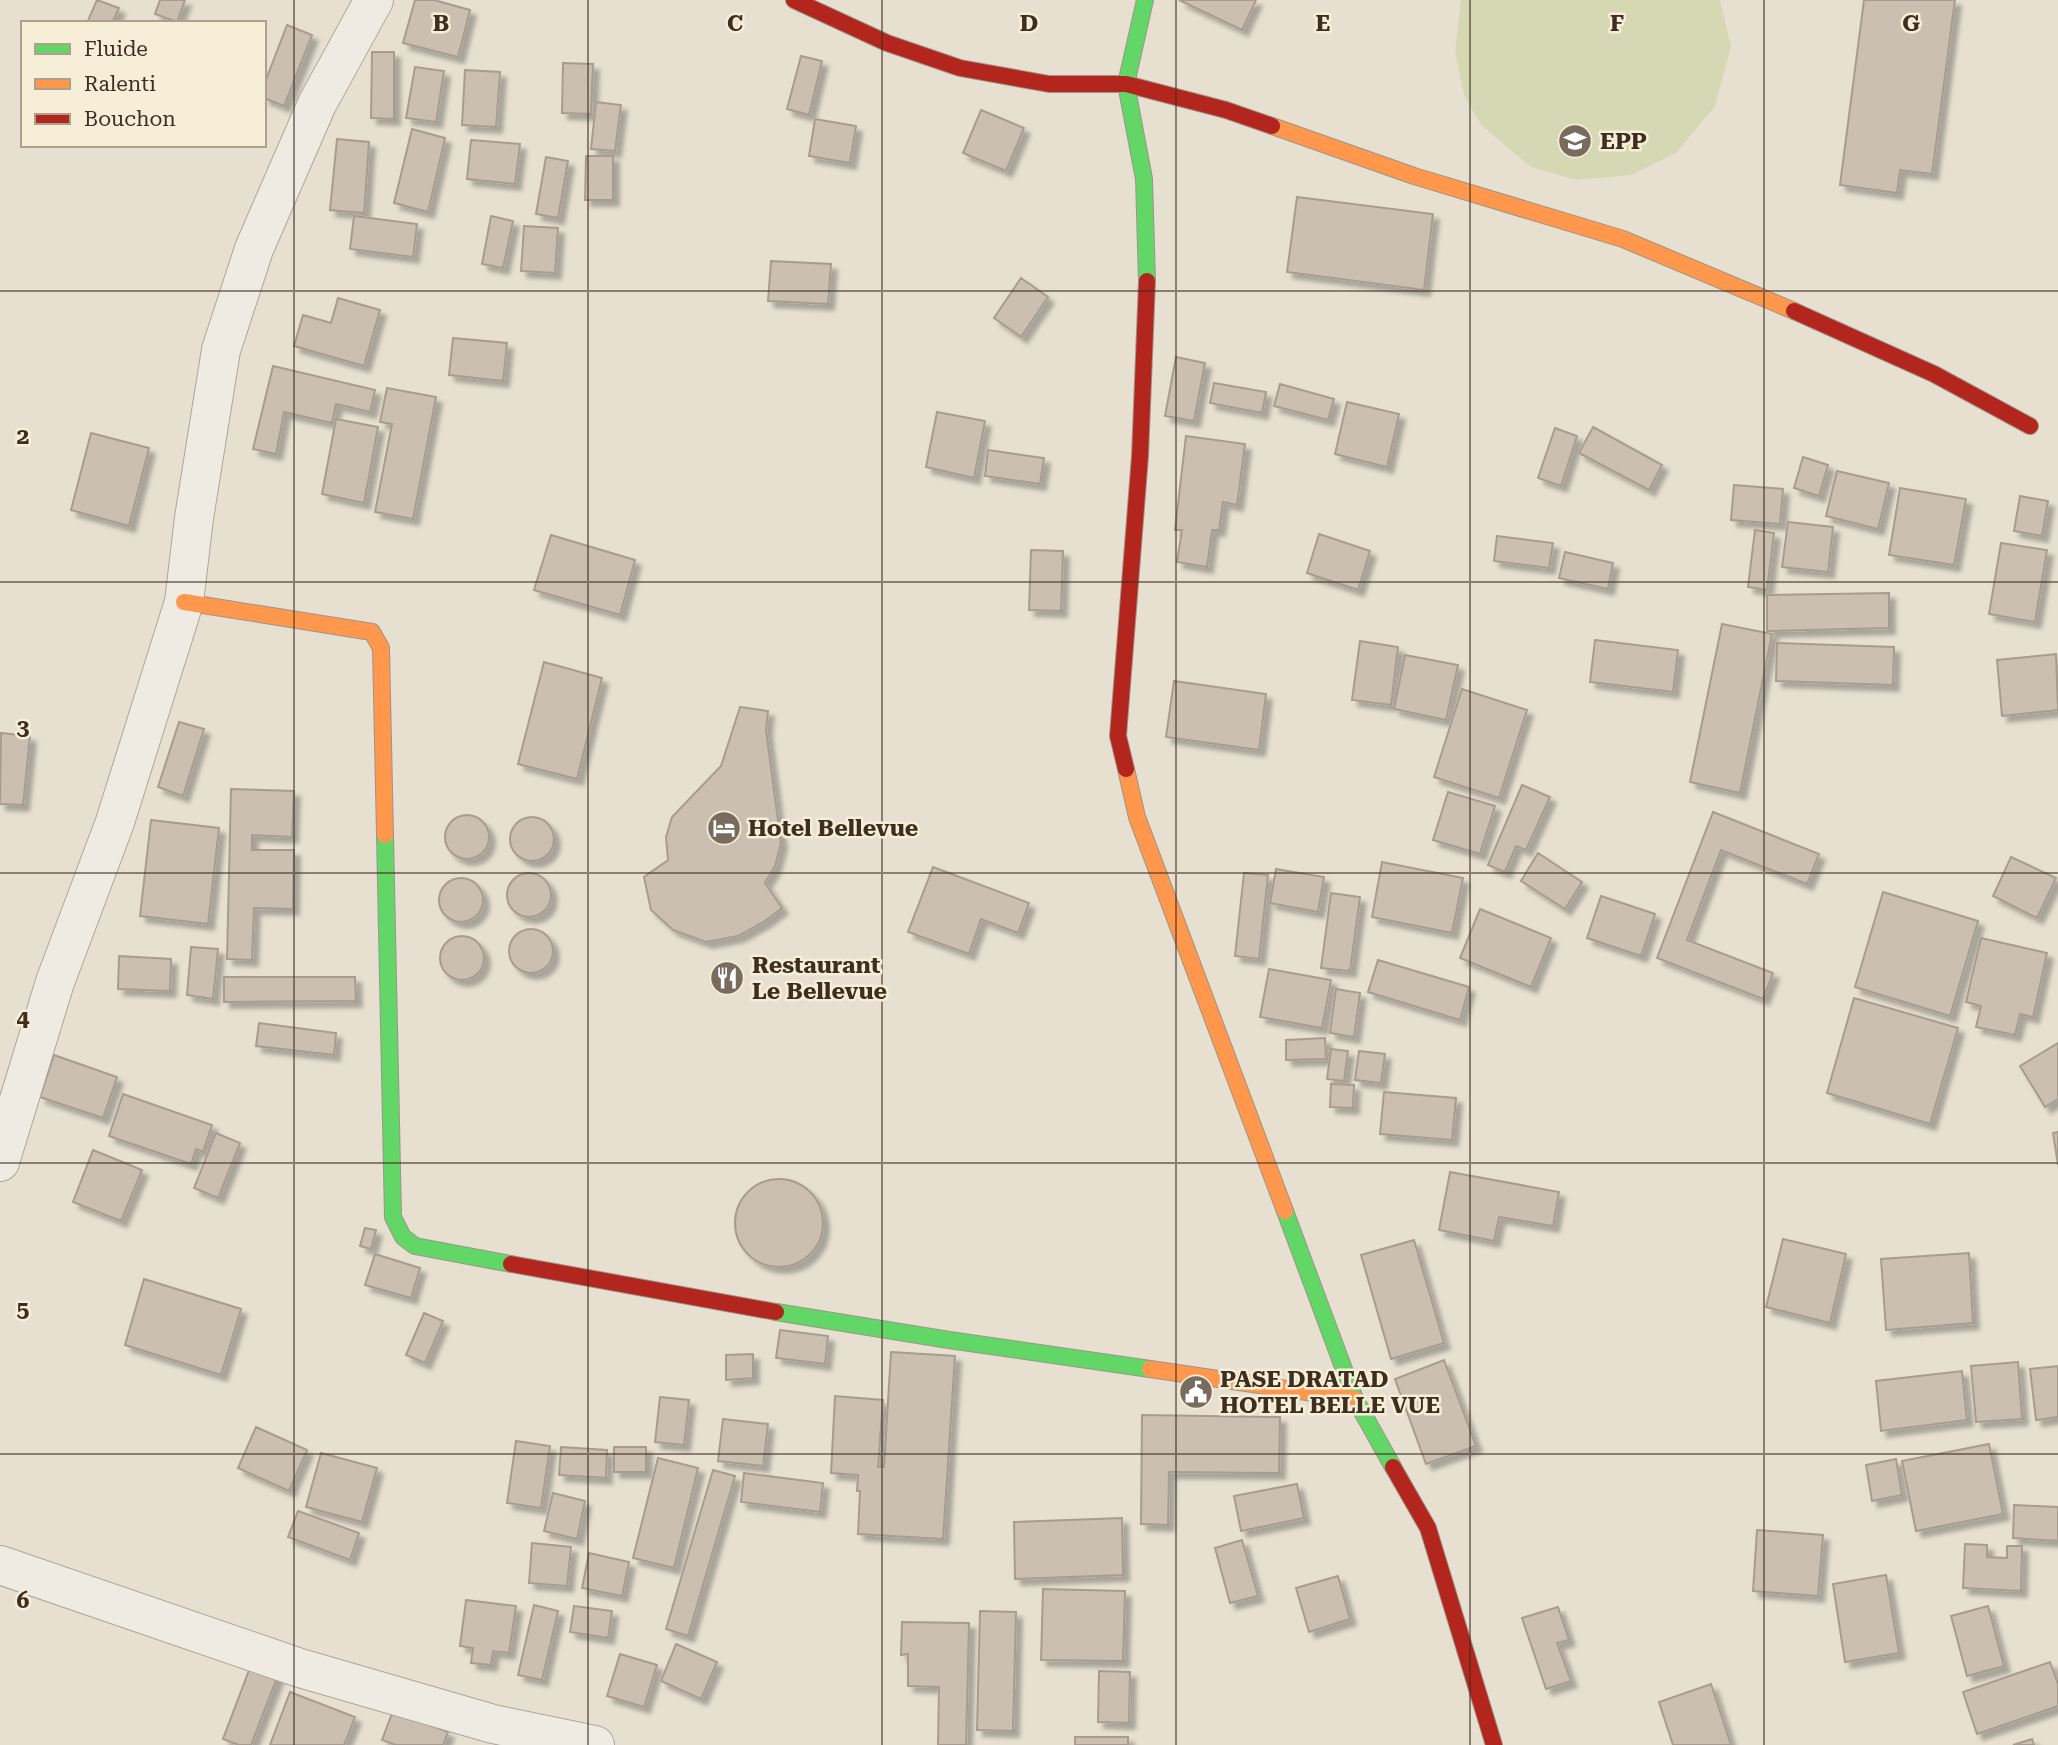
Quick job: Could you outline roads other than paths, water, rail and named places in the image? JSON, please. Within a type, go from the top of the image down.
[{"type":"street","points":[[0,1162],[55,982],[115,822],[184,602],[194,518],[221,351],[229,325],[254,249],[317,104],[374,0]]},
{"type":"street","points":[[794,0],[887,43],[960,68],[1049,84],[1126,84],[1226,110],[1414,176],[1623,239],[1934,373],[2030,426]]},
{"type":"street","points":[[1145,0],[1126,84],[1144,179],[1148,300],[1140,456],[1118,736],[1137,817],[1355,1399],[1428,1528],[1494,1745]]},
{"type":"street","points":[[184,602],[358,628],[372,632],[381,648],[393,1217],[402,1237],[415,1246],[718,1302],[949,1340],[1355,1399]]},
{"type":"street","points":[[0,1565],[300,1668],[493,1724],[595,1745]]},
{"type":"place","name":"EPP","points":[[1575,141]]},
{"type":"place","name":"Hotel Bellevue","points":[[724,828]]},
{"type":"place","name":"Restaurant Le Bellevue","points":[[727,978]]},
{"type":"place","name":"PASE DRATAD HOTEL BELLE VUE","points":[[1196,1392]]}]
